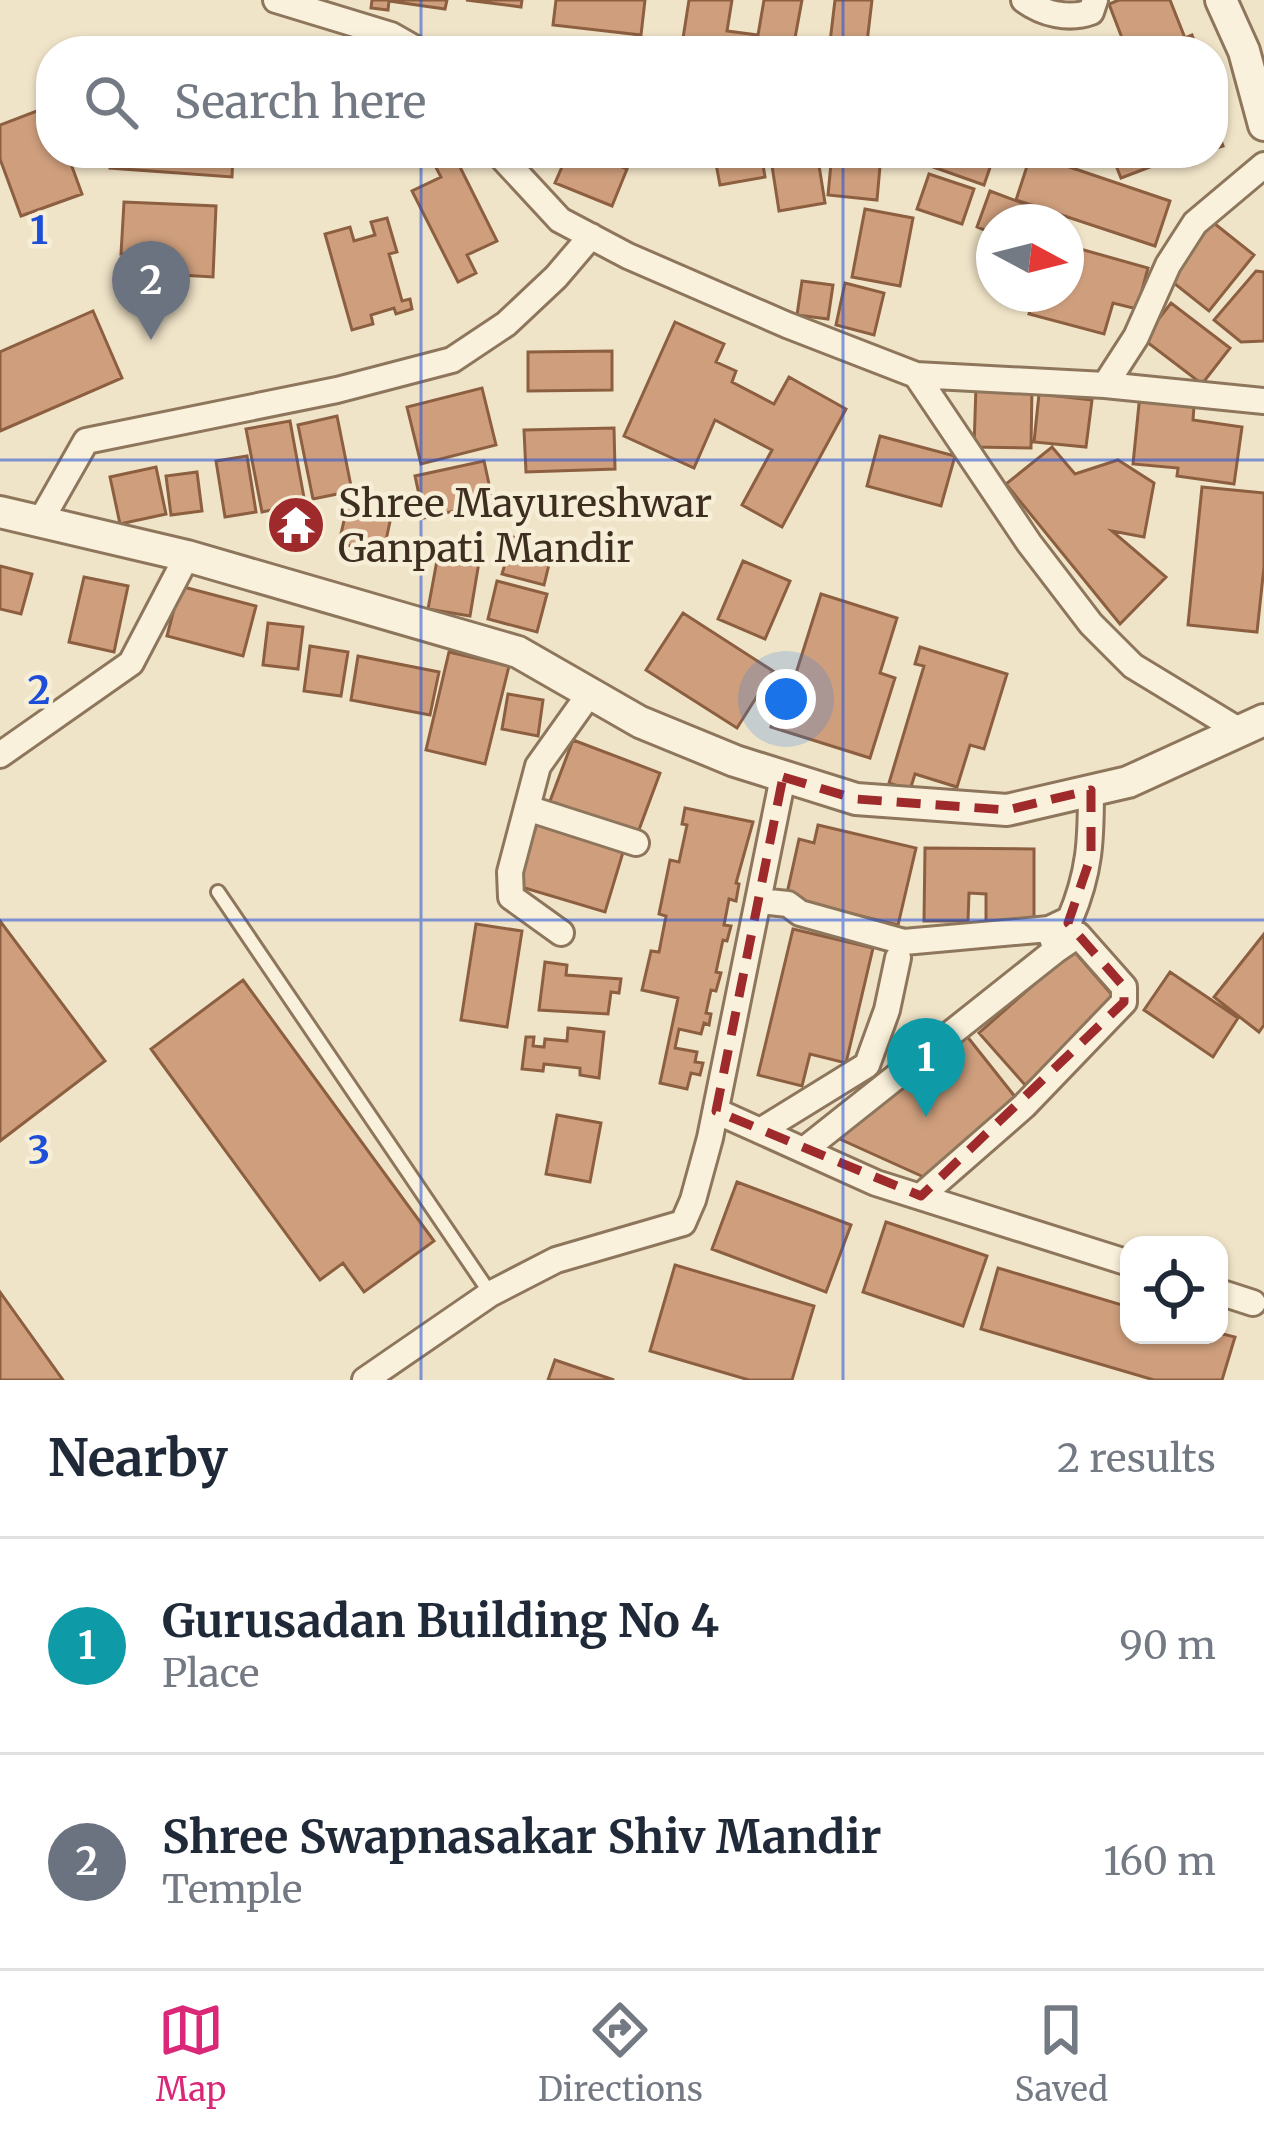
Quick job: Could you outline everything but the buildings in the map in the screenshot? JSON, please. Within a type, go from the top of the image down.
[{"type":"street","points":[[276,0],[393,36]]},
{"type":"street","points":[[1024,0],[1037,10],[1077,17],[1091,12],[1095,0]]},
{"type":"street","points":[[1221,0],[1244,51],[1264,125]]},
{"type":"street","points":[[1106,385],[1195,223],[1264,165]]},
{"type":"street","points":[[512,168],[560,220],[591,236],[787,325],[916,375],[1106,385],[1264,401]]},
{"type":"street","points":[[40,522],[86,441],[337,390],[452,360],[506,325],[591,236]]},
{"type":"street","points":[[916,375],[1029,543],[1091,624],[1133,666],[1252,726]]},
{"type":"street","points":[[0,512],[187,556],[518,652],[640,722],[856,800],[1006,810],[1128,782],[1252,726]]},
{"type":"street","points":[[0,755],[131,664],[187,556]]},
{"type":"street","points":[[561,933],[511,897],[510,872],[538,766],[590,693]]},
{"type":"street","points":[[365,1380],[490,1294],[556,1259],[683,1222],[716,1111],[783,777]]},
{"type":"street","points":[[804,1150],[1053,939],[1070,919],[1091,856],[1091,790]]},
{"type":"street","points":[[527,808],[636,843]]},
{"type":"street","points":[[758,907],[786,917],[800,913],[904,942],[1053,939],[1078,934],[1124,987],[1124,1002],[1024,1106],[920,1196]]},
{"type":"street","points":[[760,1131],[867,1065],[887,1010],[898,958]]},
{"type":"street","points":[[716,1111],[877,1183],[1120,1260]]},
{"type":"street","points":[[1228,1295],[1253,1303]]},
{"type":"lane","points":[[218,892],[490,1294]]},
{"type":"highlighted area","points":[[783,777],[856,799],[1007,810],[1091,790],[1091,856],[1068,923],[1124,987],[1124,1002],[921,1196],[716,1111]]},
{"type":"place","name":"Shree Swapnasakar Shiv Mandir","points":[[151,340]]},
{"type":"place","name":"Shree Mayureshwar Ganpati Mandir","points":[[296,525]]},
{"type":"place","name":"Gurusadan Building No 4","points":[[926,1117]]}]
